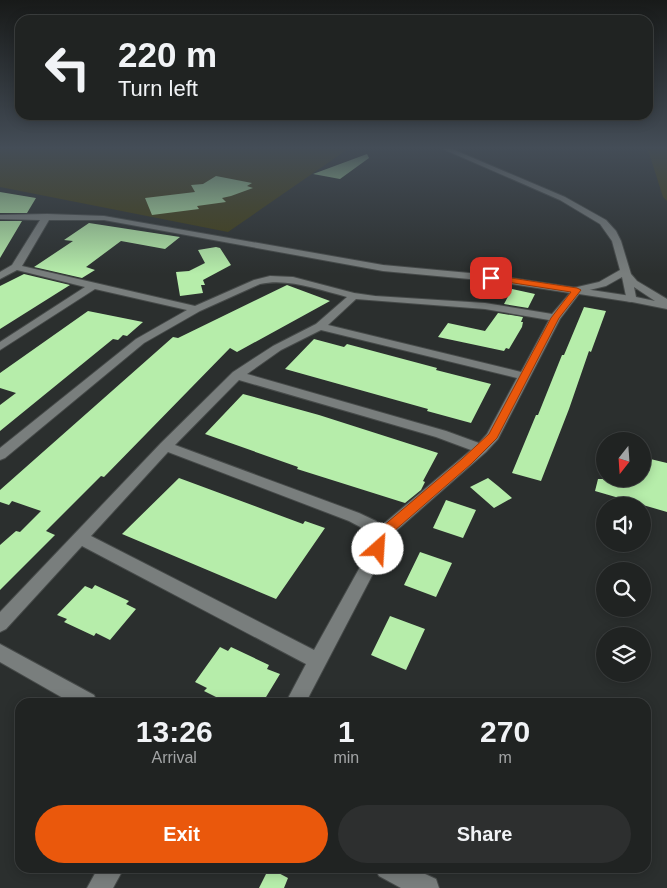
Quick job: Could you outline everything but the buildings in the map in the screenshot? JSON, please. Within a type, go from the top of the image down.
[{"type":"street","points":[[544,190],[596,215],[613,231],[622,252],[631,299]]},
{"type":"street","points":[[0,276],[16,267],[47,216]]},
{"type":"street","points":[[0,217],[104,218],[383,268],[491,278],[667,305]]},
{"type":"street","points":[[16,267],[196,309]]},
{"type":"street","points":[[298,698],[378,549],[380,536],[493,436],[555,318],[577,290],[602,284],[625,273]]},
{"type":"street","points":[[625,273],[634,283],[667,305]]},
{"type":"street","points":[[0,455],[140,341],[196,309],[258,282],[270,279],[293,280],[354,296],[375,299],[485,306],[555,318]]},
{"type":"street","points":[[0,347],[92,286]]},
{"type":"street","points":[[0,624],[166,446],[237,375],[277,348],[320,326],[354,296]]},
{"type":"street","points":[[320,326],[523,376]]},
{"type":"street","points":[[237,375],[441,434],[480,449]]},
{"type":"street","points":[[166,446],[354,517],[370,525],[380,536]]},
{"type":"street","points":[[80,538],[318,661]]},
{"type":"street","points":[[0,652],[80,698]]},
{"type":"street","points":[[99,888],[109,873]]},
{"type":"street","points":[[397,873],[426,888]]},
{"type":"shaded area","points":[[17,190],[288,190],[228,232]]},
{"type":"shaded area","points":[[661,190],[667,190],[667,201]]},
{"type":"route","points":[[378,549],[380,536],[466,462],[493,436],[555,318],[577,290],[491,278]]}]
